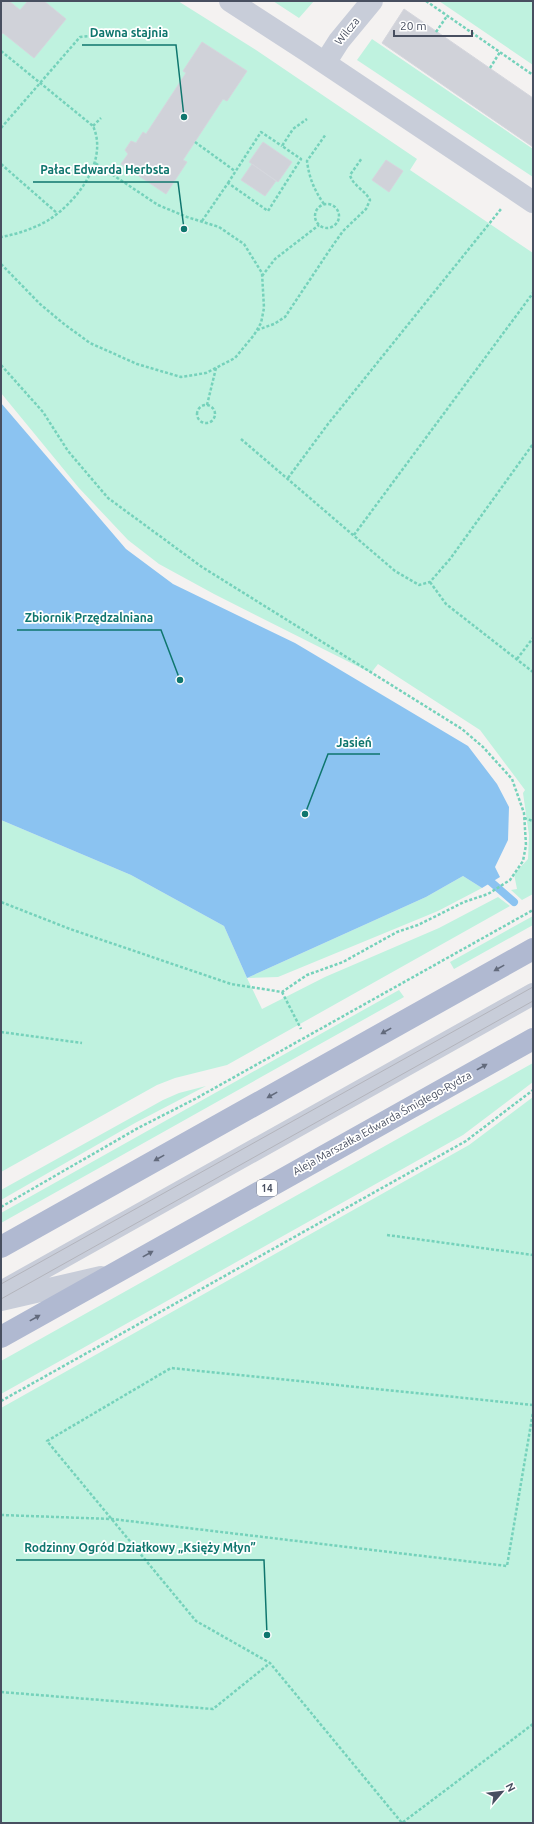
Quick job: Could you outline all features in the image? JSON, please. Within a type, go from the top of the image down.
[{"type":"main road","points":[[1,1247],[533,949]]},
{"type":"main road","name":"Aleja Marszałka Edwarda Śmigłego-Rydza","points":[[1,1336],[533,1039]]},
{"type":"street","points":[[230,1],[325,62],[533,202]]},
{"type":"street","name":"Wilcza","points":[[325,62],[339,41],[372,1]]},
{"type":"street","points":[[1,1292],[533,994]]},
{"type":"street","points":[[1,1300],[88,1281],[116,1272]]},
{"type":"path","points":[[426,1],[533,75]]},
{"type":"path","points":[[436,32],[447,16]]},
{"type":"path","points":[[1,128],[80,37],[89,36]]},
{"type":"path","points":[[1,51],[93,126],[96,133],[97,156],[95,163],[82,187],[57,213],[47,221],[20,234],[1,237]]},
{"type":"path","points":[[490,68],[500,52]]},
{"type":"path","points":[[93,126],[101,118]]},
{"type":"path","points":[[282,146],[293,129],[307,119]]},
{"type":"path","points":[[202,221],[261,132],[301,160],[268,211],[228,183]]},
{"type":"path","points":[[324,204],[317,208],[314,219],[319,225],[331,227],[339,218],[339,214],[335,207],[324,204],[315,193],[311,182],[307,161],[326,134]]},
{"type":"path","points":[[195,142],[235,171]]},
{"type":"path","points":[[257,330],[274,324],[285,317],[343,231],[366,209],[370,200],[366,192],[352,181],[350,175],[362,158]]},
{"type":"path","points":[[1,264],[40,304],[64,324],[90,343],[137,364],[181,377],[206,372],[235,358],[257,330],[261,323],[264,308],[262,276],[252,255],[237,237],[220,226],[158,205],[95,163]]},
{"type":"path","points":[[1,164],[57,213]]},
{"type":"path","points":[[288,478],[328,424],[501,208]]},
{"type":"path","points":[[262,276],[275,259],[319,225]]},
{"type":"path","points":[[354,535],[533,293]]},
{"type":"path","points":[[1,365],[43,412],[68,451],[108,498],[202,567],[462,729],[483,747],[512,779],[524,818],[526,845],[523,861],[510,880],[488,894],[464,902],[418,925],[397,932],[343,962],[307,975],[282,992],[231,984],[70,929],[1,902]]},
{"type":"path","points":[[207,405],[216,367]]},
{"type":"path","points":[[207,405],[214,411],[214,417],[211,422],[202,422],[198,419],[197,410],[202,406],[207,405]]},
{"type":"path","points":[[241,439],[395,571],[419,585],[430,582],[450,558],[533,444]]},
{"type":"path","points":[[430,582],[446,604],[533,672]]},
{"type":"path","points":[[517,660],[533,638]]},
{"type":"path","points":[[524,818],[533,821]]},
{"type":"path","points":[[1,1207],[138,1128],[195,1099],[533,910]]},
{"type":"path","points":[[282,992],[301,1029]]},
{"type":"path","points":[[1,1032],[82,1044]]},
{"type":"path","points":[[1,1401],[466,1141],[533,1090]]},
{"type":"path","points":[[388,1235],[533,1255]]},
{"type":"path","points":[[533,1405],[171,1368],[47,1441],[196,1622],[270,1663],[402,1823],[533,1724]]},
{"type":"path","points":[[1,1515],[112,1519],[507,1566],[533,1412]]},
{"type":"path","points":[[1,1692],[213,1709],[270,1663]]},
{"type":"green space","points":[[1,1],[178,1],[256,50],[417,159],[410,170],[533,253],[533,894],[522,900],[511,890],[517,889],[514,874],[528,859],[529,835],[523,793],[525,790],[480,730],[378,664],[371,673],[214,594],[159,564],[128,540],[79,488],[1,393]]},
{"type":"green space","points":[[273,1],[314,1],[299,18]]},
{"type":"green space","points":[[439,1],[533,1],[533,65]]},
{"type":"green space","points":[[372,39],[533,149],[533,177],[357,60]]},
{"type":"green space","points":[[1,820],[131,875],[224,926],[262,1009],[325,977],[439,928],[498,897],[510,906],[227,1065],[175,1078],[157,1085],[1,1172]]},
{"type":"green space","points":[[463,876],[482,888],[438,911],[278,977],[247,978],[426,897]]},
{"type":"green space","points":[[533,916],[533,925],[454,969],[450,962]]},
{"type":"green space","points":[[399,990],[404,997],[1,1223],[1,1213]]},
{"type":"green space","points":[[533,1063],[533,1082],[463,1135],[1,1394],[1,1361]]},
{"type":"green space","points":[[206,1086],[135,1123],[1,1200],[1,1190],[163,1100],[179,1093]]},
{"type":"green space","points":[[533,1097],[533,1823],[1,1823],[1,1408],[469,1145]]},
{"type":"water","points":[[1,403],[126,549],[173,584],[295,643],[468,746],[497,784],[509,807],[508,840],[495,867],[500,877],[482,888],[463,876],[426,897],[247,978],[224,926],[131,875],[1,820]]},
{"type":"building","points":[[1,1],[9,1],[20,10],[28,1],[44,1],[66,19],[34,58],[3,33],[1,35]]},
{"type":"building","points":[[404,9],[533,98],[533,147],[382,43]]},
{"type":"building","points":[[202,42],[247,71],[227,101],[223,99],[183,160],[187,162],[166,194],[121,164],[128,154],[125,150],[131,141],[136,143],[143,132],[146,134],[186,73],[183,71]]},
{"type":"building","points":[[263,142],[292,162],[278,182],[249,162]]},
{"type":"building","points":[[386,160],[403,171],[389,192],[372,180]]},
{"type":"building","points":[[252,164],[276,181],[265,196],[241,180]]},
{"type":"waterway","points":[[483,875],[514,902]]},
{"type":"tram line","points":[[1,1284],[533,987]]},
{"type":"tram line","points":[[1,1299],[533,1001]]},
{"type":"place","name":"Dawna stajnia","points":[[184,117]]},
{"type":"place","name":"Pałac Edwarda Herbsta","points":[[184,229]]},
{"type":"place","name":"Zbiornik Przędzalniana","points":[[180,680]]},
{"type":"place","name":"Jasień","points":[[305,814]]},
{"type":"place","name":"Rodzinny Ogród Działkowy „Księży Młyn”","points":[[267,1635]]}]
